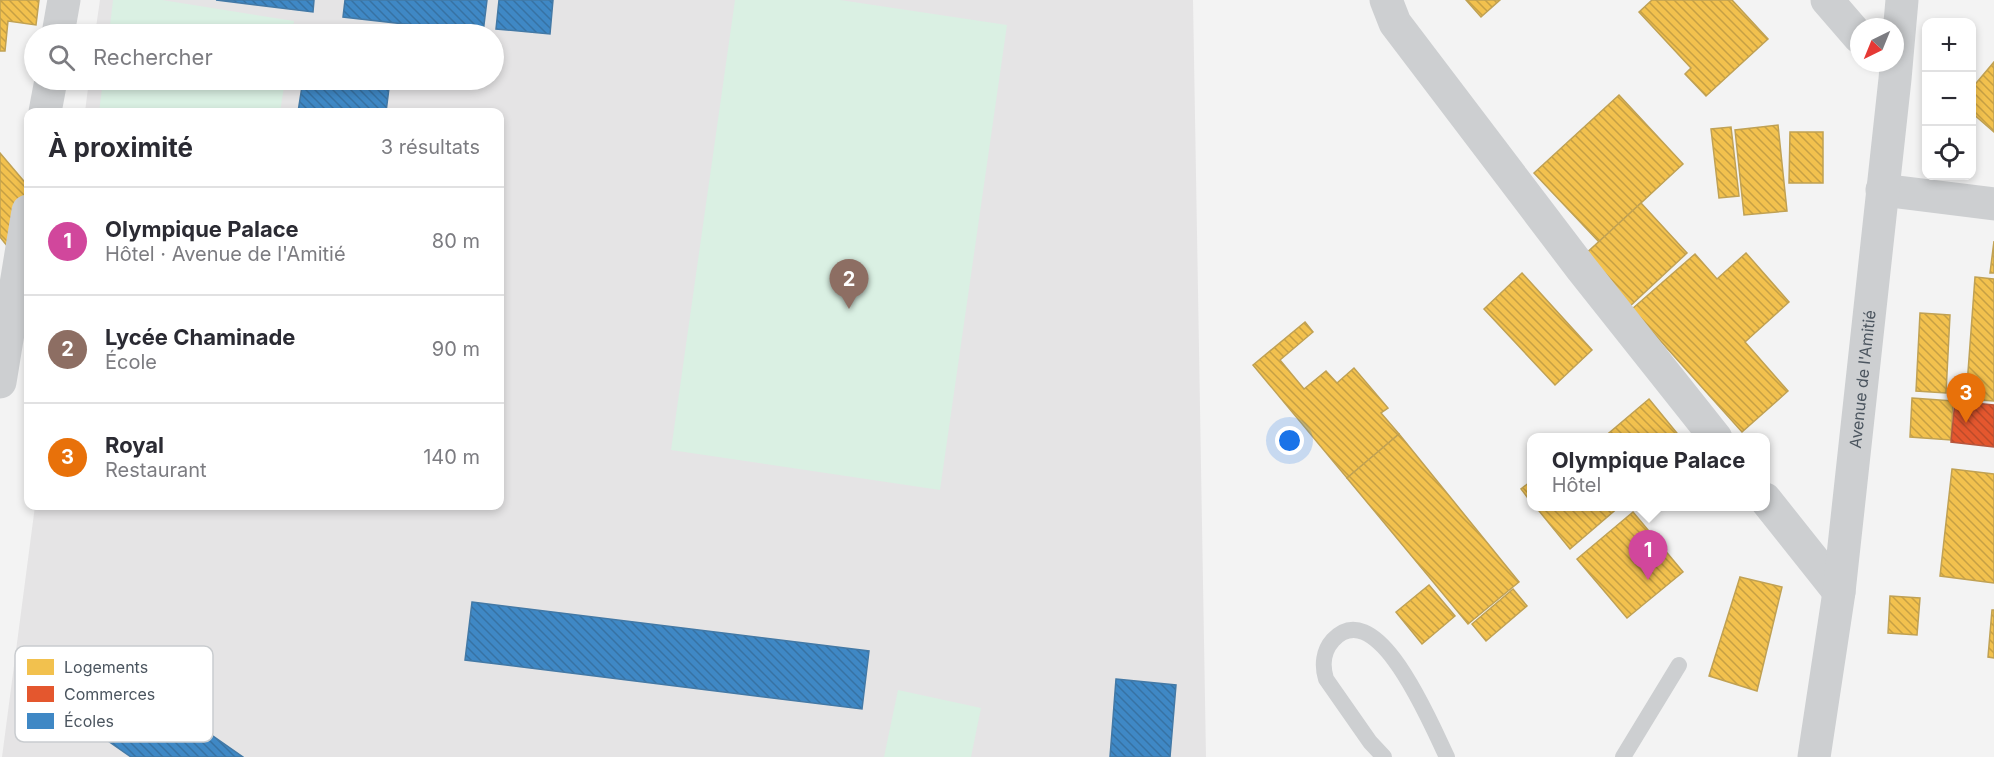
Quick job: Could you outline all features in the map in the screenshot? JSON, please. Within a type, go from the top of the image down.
[{"type":"street","points":[[60,24],[64,0]]},
{"type":"street","points":[[1386,0],[1395,23],[1581,268],[1712,433]]},
{"type":"street","points":[[1827,0],[1850,27]]},
{"type":"street","name":"Avenue de l'Amitié","points":[[1899,18],[1902,0]]},
{"type":"street","name":"Avenue de l'Amitié","points":[[1815,757],[1839,592],[1882,190],[1889,72]]},
{"type":"street","points":[[46,108],[49,90]]},
{"type":"street","points":[[1882,190],[1994,204]]},
{"type":"street","points":[[0,382],[24,236]]},
{"type":"street","points":[[1770,505],[1839,592]]},
{"type":"lane","points":[[1384,757],[1370,742],[1326,679],[1323,668],[1325,656],[1332,640],[1346,631],[1367,632],[1400,666],[1447,757]]},
{"type":"lane","points":[[1623,757],[1679,665]]},
{"type":"shaded area","points":[[100,0],[1193,0],[1206,757],[2,757],[15,658],[15,742],[213,742],[213,646],[17,646],[34,510],[504,510],[504,108],[86,108],[88,90],[504,90],[504,24],[96,24]]},
{"type":"green space","points":[[113,0],[162,0],[294,21],[294,24],[110,24]]},
{"type":"green space","points":[[735,0],[840,0],[1007,25],[940,490],[671,450]]},
{"type":"green space","points":[[102,90],[283,90],[281,108],[100,108]]},
{"type":"green space","points":[[898,690],[981,708],[971,757],[884,757]]},
{"type":"building: Logements","points":[[0,0],[39,0],[36,24],[8,21],[5,51],[0,51]]},
{"type":"building: Logements","points":[[1466,0],[1500,0],[1481,17]]},
{"type":"building: Logements","points":[[1652,0],[1732,0],[1768,39],[1706,96],[1685,74],[1691,68],[1639,12]]},
{"type":"building: Logements","points":[[1994,62],[1994,132],[1976,116],[1976,83]]},
{"type":"building: Logements","points":[[1619,95],[1683,164],[1599,242],[1534,173]]},
{"type":"building: Logements","points":[[1778,125],[1787,211],[1744,215],[1735,130]]},
{"type":"building: Logements","points":[[1731,127],[1739,196],[1719,198],[1711,129]]},
{"type":"building: Logements","points":[[1790,132],[1823,132],[1823,183],[1789,183]]},
{"type":"building: Logements","points":[[0,153],[24,181],[24,221],[22,239],[12,252],[0,237]]},
{"type":"building: Logements","points":[[1641,203],[1687,253],[1628,308],[1582,257]]},
{"type":"building: Logements","points":[[1994,241],[1994,273],[1990,273]]},
{"type":"building: Logements","points":[[1746,253],[1789,302],[1745,342],[1788,391],[1742,432],[1632,309],[1695,254],[1717,279]]},
{"type":"building: Logements","points":[[1522,273],[1592,350],[1555,385],[1484,309]]},
{"type":"building: Logements","points":[[1975,277],[1994,279],[1994,401],[1966,399]]},
{"type":"building: Logements","points":[[1920,313],[1950,315],[1946,393],[1916,391]]},
{"type":"building: Logements","points":[[1305,322],[1313,332],[1280,360],[1304,389],[1326,371],[1337,383],[1354,368],[1388,408],[1381,413],[1399,434],[1347,478],[1253,365]]},
{"type":"building: Logements","points":[[1912,398],[1953,401],[1951,440],[1910,437]]},
{"type":"building: Logements","points":[[1649,399],[1677,433],[1609,433]]},
{"type":"building: Logements","points":[[1399,434],[1519,582],[1468,624],[1347,478]]},
{"type":"building: Logements","points":[[1952,469],[1994,474],[1994,583],[1940,576]]},
{"type":"building: Logements","points":[[1527,484],[1527,497],[1521,489]]},
{"type":"building: Logements","points":[[1539,511],[1614,511],[1570,549]]},
{"type":"building: Logements","points":[[1633,512],[1683,572],[1627,618],[1577,559]]},
{"type":"building: Logements","points":[[1740,577],[1782,587],[1757,691],[1709,676]]},
{"type":"building: Logements","points":[[1429,585],[1455,616],[1422,644],[1396,612]]},
{"type":"building: Logements","points":[[1513,589],[1527,606],[1486,641],[1472,624]]},
{"type":"building: Logements","points":[[1890,596],[1920,598],[1917,635],[1888,633]]},
{"type":"building: Logements","points":[[1992,610],[1994,610],[1994,658],[1988,657]]},
{"type":"building: Commerces","points":[[1955,401],[1994,405],[1994,447],[1951,442]]},
{"type":"building: Écoles","points":[[216,0],[314,0],[313,12]]},
{"type":"building: Écoles","points":[[345,0],[487,0],[484,24],[404,24],[343,17]]},
{"type":"building: Écoles","points":[[499,0],[553,0],[550,34],[504,30],[504,24],[497,24]]},
{"type":"building: Écoles","points":[[301,90],[389,90],[386,108],[299,108]]},
{"type":"building: Écoles","points":[[472,602],[869,651],[862,709],[465,660]]},
{"type":"building: Écoles","points":[[1116,679],[1176,685],[1170,757],[1110,757]]},
{"type":"building: Écoles","points":[[213,736],[243,757],[131,757],[110,742],[213,742]]},
{"type":"place","name":"Lycée Chaminade","points":[[849,309]]},
{"type":"place","name":"Royal","points":[[1966,423]]},
{"type":"place","name":"Olympique Palace","points":[[1648,580]]}]
